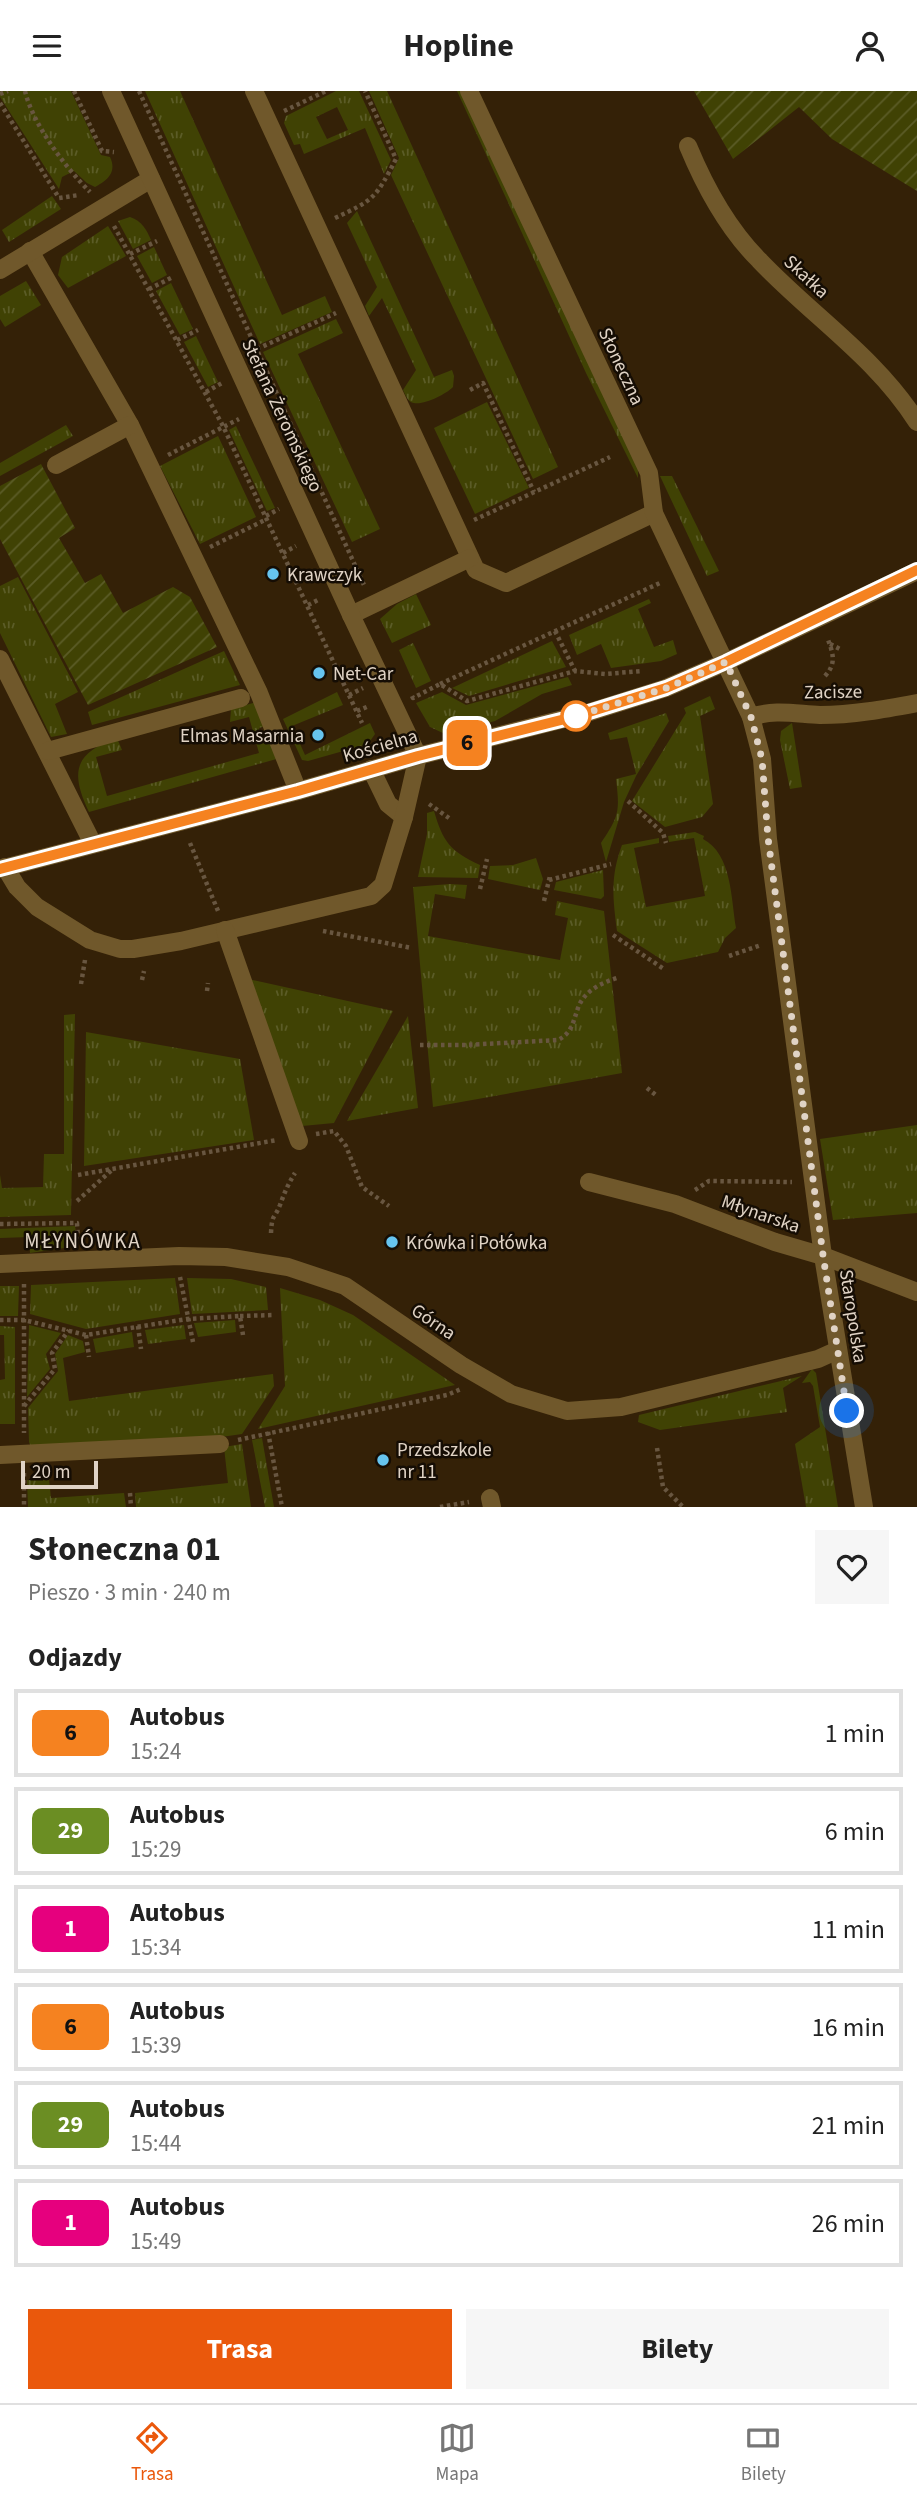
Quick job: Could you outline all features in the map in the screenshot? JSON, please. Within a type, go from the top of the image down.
[{"type":"street","name":"Stefana Żeromskiego","points":[[111,91],[418,756]]},
{"type":"street","points":[[254,91],[476,570],[506,583],[654,513]]},
{"type":"street","name":"Słoneczna","points":[[469,91],[649,473],[654,513],[751,717]]},
{"type":"street","name":"Skałka","points":[[688,146],[705,186],[757,259],[851,346],[894,390],[917,422]]},
{"type":"street","points":[[0,269],[151,179]]},
{"type":"street","points":[[30,251],[130,425],[260,693],[298,791]]},
{"type":"street","points":[[56,465],[130,425]]},
{"type":"street","points":[[351,615],[470,558]]},
{"type":"street","name":"Kościelna","points":[[3,868],[598,710],[666,688],[917,571]]},
{"type":"street","points":[[0,659],[93,844]]},
{"type":"street","points":[[48,751],[241,698]]},
{"type":"street","name":"Zacisze","points":[[751,717],[769,712],[820,715],[865,712],[917,703]]},
{"type":"street","name":"Staropolska","points":[[751,717],[762,759],[768,838],[823,1255],[864,1507]]},
{"type":"street","points":[[3,868],[37,907],[90,940],[116,949],[181,941],[371,896],[383,885],[404,817],[418,756]]},
{"type":"street","points":[[371,769],[388,804],[404,817]]},
{"type":"street","points":[[225,930],[299,1141]]},
{"type":"street","name":"Młynarska","points":[[589,1182],[675,1204],[775,1242],[823,1255],[917,1292]]},
{"type":"street","name":"Górna","points":[[0,1264],[203,1256],[288,1267],[345,1286],[461,1365],[511,1394],[567,1411],[621,1407],[818,1359],[838,1350]]},
{"type":"street","points":[[0,1455],[220,1444]]},
{"type":"path","points":[[0,94],[8,91]]},
{"type":"path","points":[[0,103],[59,198],[94,193],[71,172],[45,133],[25,91]]},
{"type":"path","points":[[74,91],[102,151],[113,151],[118,163]]},
{"type":"path","points":[[139,91],[372,605]]},
{"type":"path","points":[[268,120],[326,91]]},
{"type":"path","points":[[318,227],[370,201],[379,191],[396,159],[365,91]]},
{"type":"path","points":[[110,219],[223,426],[362,723]]},
{"type":"path","points":[[130,254],[158,241]]},
{"type":"path","points":[[149,289],[174,276]]},
{"type":"path","points":[[257,349],[355,305]]},
{"type":"path","points":[[177,340],[198,330]]},
{"type":"path","points":[[205,392],[222,383]]},
{"type":"path","points":[[470,390],[483,383],[534,492]]},
{"type":"path","points":[[149,464],[239,419]]},
{"type":"path","points":[[457,529],[610,457]]},
{"type":"path","points":[[193,555],[279,509]]},
{"type":"path","points":[[283,553],[296,546]]},
{"type":"path","points":[[410,691],[413,698],[662,582]]},
{"type":"path","points":[[308,605],[320,599]]},
{"type":"path","points":[[555,631],[575,671]]},
{"type":"path","points":[[825,633],[833,666],[825,676]]},
{"type":"path","points":[[829,643],[842,650]]},
{"type":"path","points":[[440,684],[467,701],[575,671],[605,674],[644,671]]},
{"type":"path","points":[[349,695],[363,688]]},
{"type":"path","points":[[357,711],[369,706]]},
{"type":"path","points":[[423,799],[449,817]]},
{"type":"path","points":[[628,801],[663,833],[666,843]]},
{"type":"path","points":[[190,843],[225,930]]},
{"type":"path","points":[[480,889],[486,859]]},
{"type":"path","points":[[544,901],[549,878],[611,864]]},
{"type":"path","points":[[312,929],[375,944],[412,948]]},
{"type":"path","points":[[613,935],[664,969]]},
{"type":"path","points":[[729,956],[765,944]]},
{"type":"path","points":[[142,979],[144,971]]},
{"type":"path","points":[[420,1045],[558,1040],[567,1035],[575,1020],[578,1005],[587,994],[603,982],[617,978]]},
{"type":"path","points":[[207,991],[208,983]]},
{"type":"path","points":[[647,1088],[657,1096]]},
{"type":"path","points":[[334,1131],[346,1146],[362,1187],[389,1206]]},
{"type":"path","points":[[78,1175],[259,1142]]},
{"type":"path","points":[[77,1201],[114,1168]]},
{"type":"path","points":[[271,1233],[271,1217],[277,1211],[295,1173]]},
{"type":"path","points":[[675,1204],[709,1181],[796,1182]]},
{"type":"path","points":[[0,1224],[77,1223],[78,1244]]},
{"type":"path","points":[[180,1273],[192,1342]]},
{"type":"path","points":[[24,1280],[24,1507]]},
{"type":"path","points":[[0,1320],[24,1320],[86,1335],[187,1319],[275,1315]]},
{"type":"path","points":[[240,1316],[243,1335]]},
{"type":"path","points":[[138,1326],[141,1349]]},
{"type":"path","points":[[24,1406],[55,1369],[52,1353],[69,1330]]},
{"type":"path","points":[[86,1335],[89,1357]]},
{"type":"path","points":[[220,1444],[447,1395],[484,1378]]},
{"type":"path","points":[[268,1432],[282,1507]]},
{"type":"path","points":[[657,1448],[663,1487],[683,1507]]},
{"type":"path","points":[[130,1493],[131,1507]]},
{"type":"path","points":[[440,1507],[491,1502]]},
{"type":"green space","points":[[0,91],[71,91],[101,155],[110,157],[110,175],[95,187],[74,171],[62,177],[59,189],[0,97]]},
{"type":"green space","points":[[145,91],[180,91],[282,315],[325,296],[332,312],[260,344]]},
{"type":"green space","points":[[336,91],[359,91],[391,160],[384,174],[365,128],[304,154],[300,144],[294,145],[284,123],[286,116]],"holes":[[[337,107],[348,130],[327,139],[316,117]]]},
{"type":"green space","points":[[369,91],[387,91],[558,467],[533,479],[391,175],[399,158]]},
{"type":"green space","points":[[457,91],[462,91],[638,468],[638,478],[586,373]]},
{"type":"green space","points":[[694,91],[917,91],[917,191],[832,139],[799,107],[733,159]]},
{"type":"green space","points":[[52,196],[61,209],[9,242],[2,230]]},
{"type":"green space","points":[[357,211],[434,377],[452,370],[453,387],[429,401],[412,402],[403,390],[416,370],[382,298],[369,316],[365,306],[377,287],[347,223]]},
{"type":"green space","points":[[130,217],[143,226],[151,240],[133,249],[118,221]]},
{"type":"green space","points":[[108,226],[126,256],[68,288],[58,275],[62,257]]},
{"type":"green space","points":[[154,247],[167,275],[152,283],[137,256]]},
{"type":"green space","points":[[26,281],[41,305],[5,327],[0,319],[0,296]]},
{"type":"green space","points":[[171,283],[193,329],[180,335],[156,291]]},
{"type":"green space","points":[[336,319],[343,333],[298,354],[380,529],[352,542],[263,352]]},
{"type":"green space","points":[[196,336],[218,382],[208,387],[184,342]]},
{"type":"green space","points":[[487,402],[529,488],[475,514],[434,428]]},
{"type":"green space","points":[[66,425],[73,436],[0,476],[0,463]]},
{"type":"green space","points":[[236,426],[275,508],[267,511],[229,430]]},
{"type":"green space","points":[[218,436],[256,517],[200,544],[160,466]]},
{"type":"green space","points":[[41,464],[75,528],[59,538],[85,583],[101,574],[123,613],[173,587],[190,597],[217,647],[88,705],[0,539],[0,486]]},
{"type":"green space","points":[[660,476],[672,476],[719,571],[707,576]]},
{"type":"green space","points":[[18,577],[78,692],[55,704],[67,734],[51,737],[0,633],[0,586]]},
{"type":"green space","points":[[416,594],[431,625],[392,643],[380,619],[397,604]]},
{"type":"green space","points":[[649,599],[651,603],[638,609],[654,647],[673,640],[677,654],[661,661],[611,668],[601,644],[577,655],[569,635]]},
{"type":"green space","points":[[552,641],[566,667],[469,696],[452,688]]},
{"type":"green space","points":[[413,643],[431,681],[416,688],[399,650]]},
{"type":"green space","points":[[224,651],[240,685],[92,725],[88,712]]},
{"type":"green space","points":[[568,677],[572,685],[542,694],[495,721],[445,734],[430,727],[416,703],[442,692],[466,705]]},
{"type":"green space","points":[[337,692],[343,705],[292,726],[305,755],[370,723],[375,734],[368,744],[308,761],[302,760],[283,719]]},
{"type":"green space","points":[[710,696],[715,709],[700,716],[713,804],[702,817],[665,827],[632,801],[686,713],[684,708]]},
{"type":"green space","points":[[257,702],[266,726],[259,728],[262,736],[270,735],[280,758],[89,812],[79,786],[78,775],[84,757],[92,750],[117,738],[122,750],[96,757],[107,796],[259,753],[249,717],[230,722],[231,709]]},
{"type":"green space","points":[[666,713],[669,721],[636,776],[624,802],[606,862],[601,843],[617,813],[616,779],[636,774],[627,737],[610,740],[608,733]]},
{"type":"green space","points":[[792,723],[802,787],[790,789],[780,740],[781,731]]},
{"type":"green space","points":[[434,811],[449,844],[461,855],[480,865],[478,878],[418,877],[427,834],[427,813]]},
{"type":"green space","points":[[695,832],[704,836],[703,839],[713,846],[725,866],[736,928],[725,938],[718,952],[667,963],[617,931],[614,898],[616,867],[622,845],[659,838],[659,843],[634,848],[646,907],[705,896],[694,838],[669,842],[668,836]]},
{"type":"green space","points":[[536,858],[543,879],[540,890],[488,879],[490,866],[513,865]]},
{"type":"green space","points":[[603,870],[604,896],[601,899],[554,890],[556,882]]},
{"type":"green space","points":[[467,885],[465,899],[435,894],[428,936],[560,960],[568,918],[555,915],[557,901],[604,911],[622,1073],[433,1107],[413,887]]},
{"type":"green space","points":[[248,979],[393,1011],[334,1123],[302,1126]]},
{"type":"green space","points":[[75,1014],[71,1215],[0,1217],[0,1175],[2,1188],[43,1187],[44,1154],[64,1154],[64,1015]]},
{"type":"green space","points":[[408,1016],[418,1108],[347,1121]]},
{"type":"green space","points":[[86,1032],[240,1059],[254,1140],[84,1166]]},
{"type":"green space","points":[[917,1125],[917,1213],[833,1220],[820,1139]]},
{"type":"green space","points":[[75,1226],[77,1238],[71,1247],[30,1253],[29,1237],[0,1238],[0,1229]]},
{"type":"green space","points":[[175,1278],[180,1314],[86,1329],[30,1314],[31,1285]]},
{"type":"green space","points":[[187,1278],[231,1279],[266,1287],[268,1310],[192,1314]]},
{"type":"green space","points":[[0,1286],[19,1286],[18,1316],[0,1316]]},
{"type":"green space","points":[[280,1288],[320,1300],[353,1315],[455,1385],[258,1429],[285,1386]]},
{"type":"green space","points":[[235,1320],[236,1332],[198,1337],[194,1323]]},
{"type":"green space","points":[[29,1325],[61,1333],[46,1354],[50,1369],[27,1397]]},
{"type":"green space","points":[[184,1325],[186,1339],[148,1344],[145,1330]]},
{"type":"green space","points":[[0,1326],[15,1327],[15,1424],[0,1424],[0,1380],[5,1379],[4,1335],[0,1335]]},
{"type":"green space","points":[[132,1332],[134,1347],[96,1353],[93,1339]]},
{"type":"green space","points":[[68,1335],[83,1341],[85,1352],[63,1358],[69,1401],[273,1374],[274,1386],[242,1434],[214,1438],[31,1447],[28,1408],[58,1371],[55,1354]]},
{"type":"green space","points":[[812,1369],[816,1373],[838,1507],[806,1507],[795,1444],[820,1427],[813,1386],[810,1382],[802,1383]]},
{"type":"green space","points":[[802,1376],[783,1388],[787,1412],[660,1430],[638,1422],[639,1415]]},
{"type":"green space","points":[[262,1438],[274,1507],[265,1507],[252,1440]]},
{"type":"green space","points":[[242,1444],[251,1507],[136,1507],[135,1493],[228,1483],[224,1447]]},
{"type":"green space","points":[[49,1479],[51,1498],[124,1493],[126,1507],[28,1507],[27,1480]]},
{"type":"bus line","name":"6","points":[[0,869],[573,717],[666,688],[917,570]]},
{"type":"place","name":"Krawczyk","points":[[273,574]]},
{"type":"place","name":"Net-Car","points":[[319,673]]},
{"type":"place","name":"Elmas Masarnia","points":[[318,735]]},
{"type":"place","name":"Krówka i Połówka","points":[[392,1242]]},
{"type":"place","name":"Przedszkole nr 11","points":[[383,1460]]},
{"type":"district","name":"MŁYNÓWKA","points":[[83,1241]]},
{"type":"route","points":[[576,716],[573,717],[666,688],[726,662],[751,717],[762,759],[768,838],[823,1255],[847,1411]]}]
